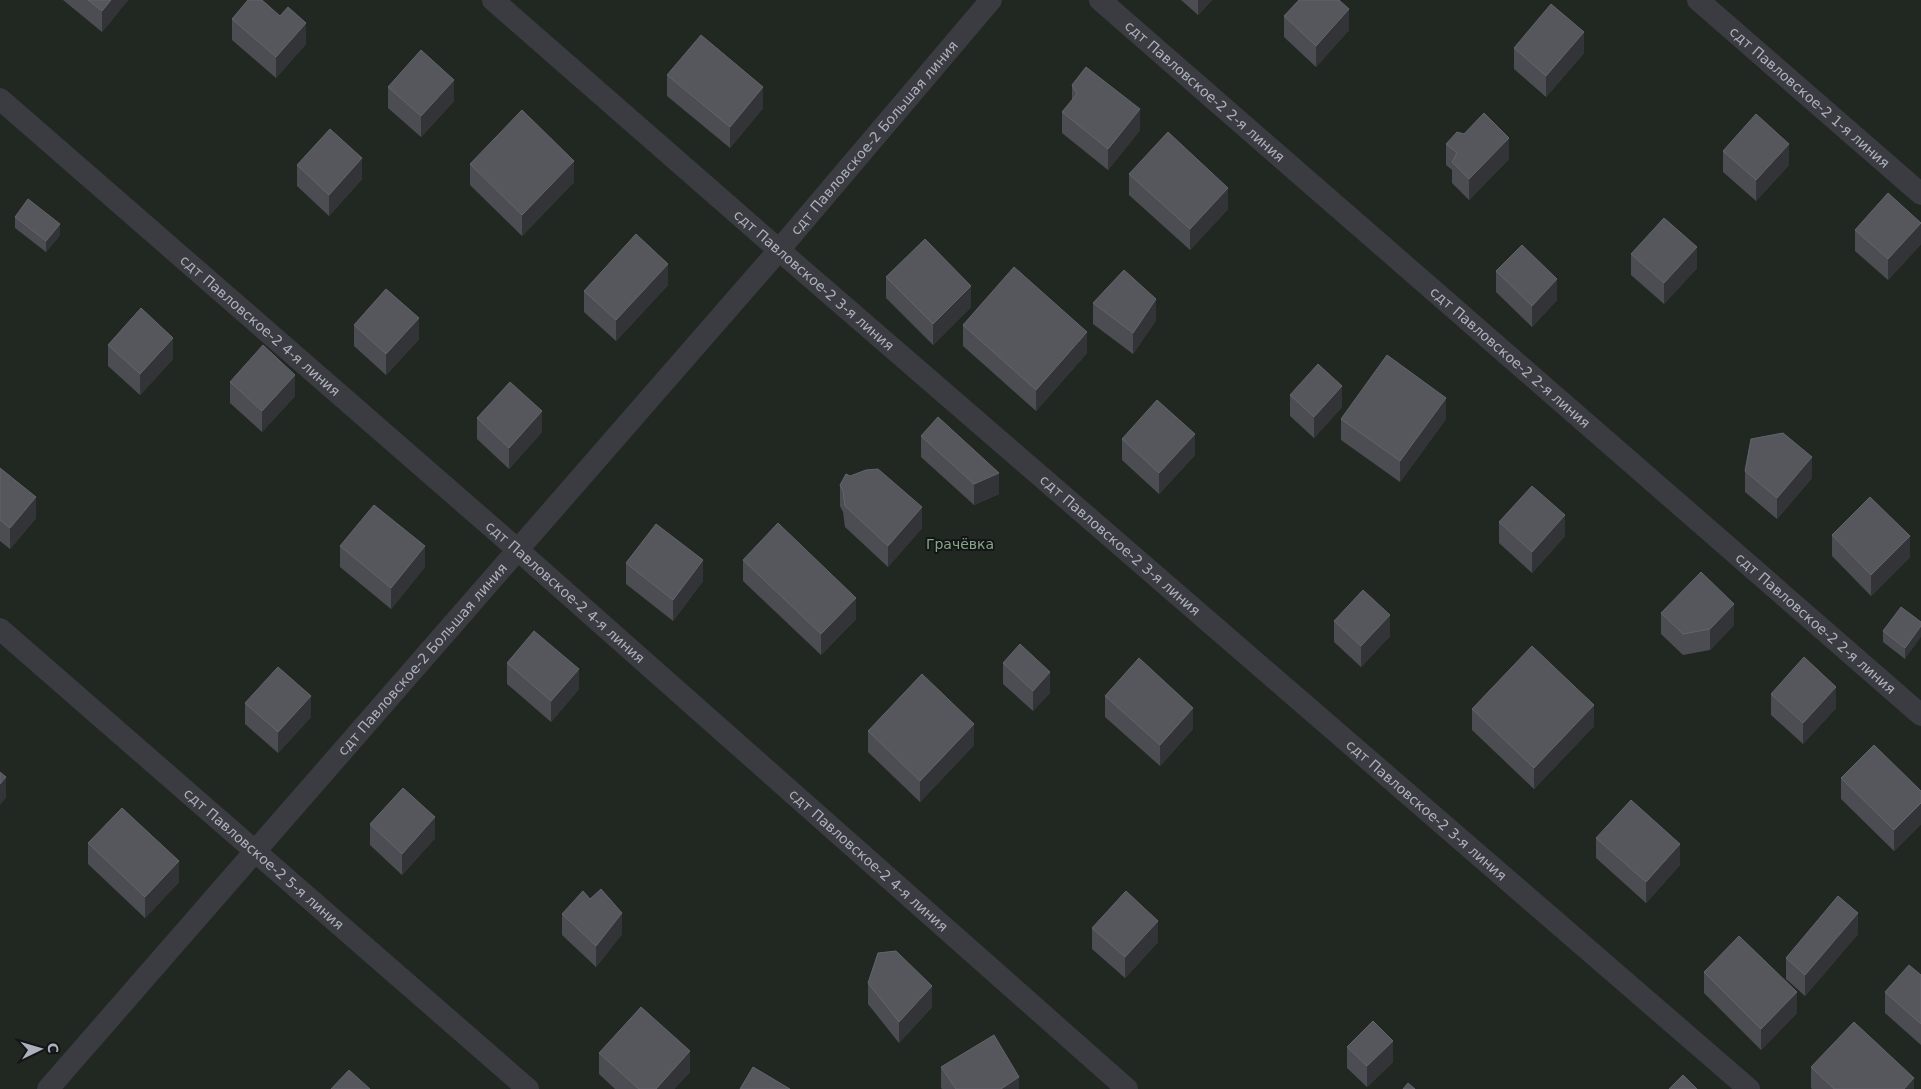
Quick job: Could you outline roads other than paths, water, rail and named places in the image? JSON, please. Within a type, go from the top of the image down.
[{"type":"lane","name":"сдт Павловское-2 3-я линия","points":[[493,0],[779,250],[1749,1089]]},
{"type":"lane","name":"сдт Павловское-2 Большая линия","points":[[48,1089],[779,250],[991,0]]},
{"type":"lane","name":"сдт Павловское-2 2-я линия","points":[[1100,0],[1921,714]]},
{"type":"lane","name":"сдт Павловское-2 1-я линия","points":[[1698,0],[1921,194]]},
{"type":"lane","name":"сдт Павловское-2 4-я линия","points":[[0,99],[518,550],[1127,1089]]},
{"type":"lane","name":"сдт Павловское-2 5-я линия","points":[[0,629],[528,1089]]},
{"type":"park label","name":"Грачёвка","points":[[960,544]]}]
